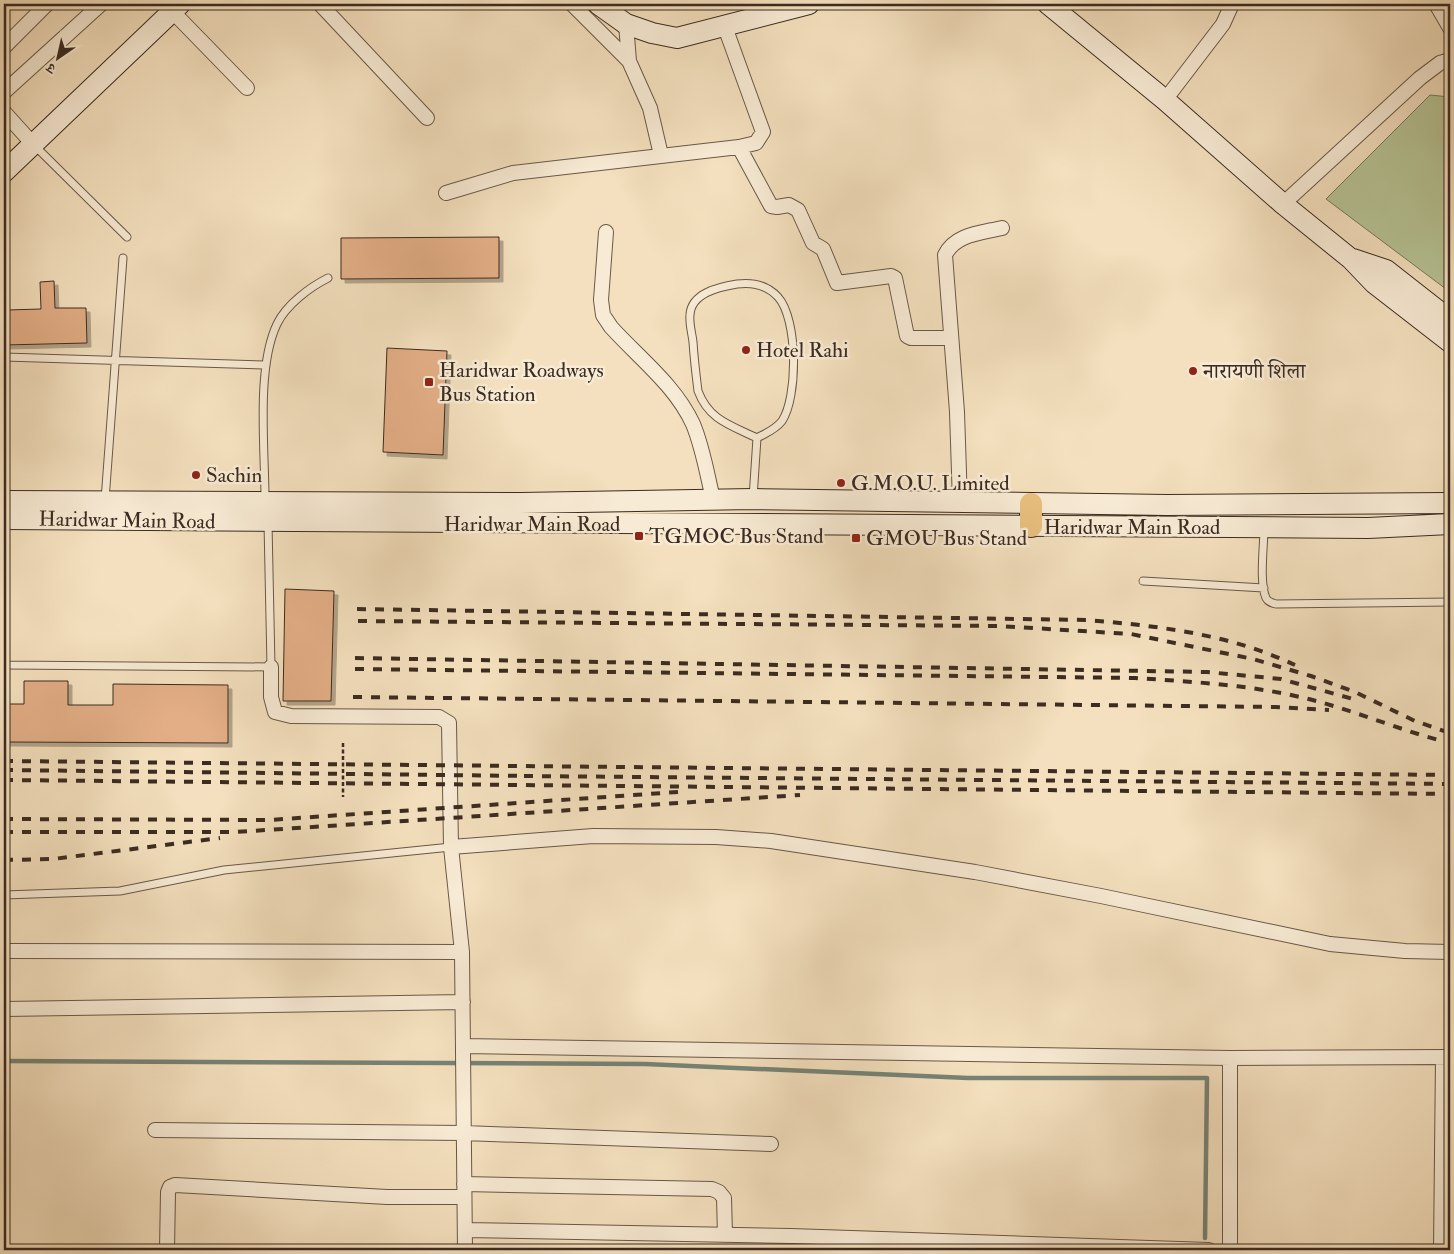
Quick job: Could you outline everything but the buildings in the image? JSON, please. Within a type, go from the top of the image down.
[{"type":"main road","points":[[598,4],[626,24],[652,34],[677,38],[809,4]]},
{"type":"main road","points":[[1048,4],[1165,100],[1283,204],[1352,259],[1374,283],[1450,342]]},
{"type":"main road","points":[[4,172],[32,143],[176,8]]},
{"type":"main road","points":[[1352,259],[1386,270],[1450,320]]},
{"type":"main road","name":"Haridwar Main Road","points":[[4,519],[265,502],[520,503],[713,499],[1031,504],[1450,502]]},
{"type":"main road","name":"Haridwar Main Road","points":[[4,501],[104,511],[268,522],[1264,528],[1368,528],[1450,524]]},
{"type":"main road","points":[[339,502],[339,522]]},
{"type":"main road","points":[[1031,504],[1031,526]]},
{"type":"street","points":[[4,48],[47,4]]},
{"type":"street","points":[[4,92],[101,4]]},
{"type":"street","points":[[320,4],[427,118]]},
{"type":"street","points":[[572,4],[629,61]]},
{"type":"street","points":[[1165,100],[1223,24],[1232,4]]},
{"type":"street","points":[[1436,4],[1450,28]]},
{"type":"street","points":[[176,8],[247,88]]},
{"type":"street","points":[[626,24],[629,61],[650,108],[661,155]]},
{"type":"street","points":[[446,193],[513,173],[661,155],[740,148],[756,143],[763,132],[725,26]]},
{"type":"street","points":[[1283,204],[1420,78],[1440,63],[1450,60]]},
{"type":"street","points":[[4,112],[32,143]]},
{"type":"street","points":[[740,148],[771,206],[777,208],[789,205],[798,210],[809,238],[826,256],[837,283],[891,276],[896,278],[907,336],[911,338],[951,338]]},
{"type":"street","points":[[960,503],[957,412],[945,255],[950,245],[958,240],[1002,228]]},
{"type":"street","points":[[606,232],[601,300],[603,315],[611,327],[679,401],[692,424],[703,451],[713,499]]},
{"type":"street","points":[[270,667],[271,697],[275,712],[291,716],[439,717],[449,723],[451,847],[462,952],[465,1250]]},
{"type":"street","points":[[451,847],[593,836],[716,837],[770,842],[966,870],[1330,944],[1405,951],[1450,952]]},
{"type":"street","points":[[4,951],[462,952]]},
{"type":"street","points":[[4,1009],[463,1002]]},
{"type":"street","points":[[463,1057],[1446,1057],[1441,1250]]},
{"type":"street","points":[[1230,1058],[1230,1250]]},
{"type":"street","points":[[155,1130],[464,1133],[771,1144]]},
{"type":"street","points":[[167,1250],[168,1192],[170,1187],[175,1185],[387,1197],[464,1191],[712,1189],[719,1192],[724,1198],[725,1235]]},
{"type":"street","points":[[465,1230],[725,1235],[916,1245],[1209,1250]]},
{"type":"lane","points":[[32,143],[127,237]]},
{"type":"lane","points":[[104,511],[123,258]]},
{"type":"lane","points":[[265,502],[265,365],[278,322],[315,284],[328,278]]},
{"type":"lane","points":[[752,282],[778,296],[786,309],[791,324],[793,391],[782,421],[772,431],[756,438],[723,422],[711,414],[703,403],[698,391],[690,314],[694,302],[703,294],[721,287],[752,282]]},
{"type":"lane","points":[[4,358],[116,359],[265,365]]},
{"type":"lane","points":[[753,499],[756,438]]},
{"type":"lane","points":[[4,662],[6,666],[270,667],[268,522]]},
{"type":"lane","points":[[1264,528],[1264,588],[1267,598],[1276,604],[1450,602]]},
{"type":"lane","points":[[1143,581],[1264,588]]},
{"type":"lane","points":[[4,895],[120,890],[224,870],[451,847]]},
{"type":"path","points":[[343,743],[343,797]]},
{"type":"green space","points":[[1430,95],[1450,97],[1450,292],[1326,199]]},
{"type":"waterway","points":[[4,1061],[645,1064],[968,1078],[1207,1078],[1205,1238]]},
{"type":"railway","points":[[357,609],[1087,620],[1141,625],[1193,633],[1245,646],[1295,665]]},
{"type":"railway","points":[[358,621],[999,626],[1131,634],[1253,659],[1311,676],[1355,692],[1415,721],[1450,733]]},
{"type":"railway","points":[[355,658],[1207,672],[1281,679],[1353,699]]},
{"type":"railway","points":[[355,669],[1158,679],[1226,685],[1294,696],[1333,706],[1450,743]]},
{"type":"railway","points":[[353,697],[1275,707],[1329,710]]},
{"type":"railway","points":[[4,761],[1450,775]]},
{"type":"railway","points":[[4,770],[530,776]]},
{"type":"railway","points":[[524,776],[1450,784]]},
{"type":"railway","points":[[4,780],[1450,794]]},
{"type":"railway","points":[[4,819],[269,820],[678,792]]},
{"type":"railway","points":[[4,832],[236,832],[800,795]]},
{"type":"railway","points":[[4,860],[53,859],[220,838]]},
{"type":"place","name":"Hotel Rahi","points":[[746,350]]},
{"type":"place","name":"नारायणी शिला","points":[[1193,371]]},
{"type":"place","name":"Haridwar Roadways Bus Station","points":[[429,382]]},
{"type":"place","name":"Sachin","points":[[196,475]]},
{"type":"place","name":"G.M.O.U. Limited","points":[[841,483]]},
{"type":"place","name":"TGMOC Bus Stand","points":[[639,536]]},
{"type":"place","name":"GMOU Bus Stand","points":[[856,538]]}]
